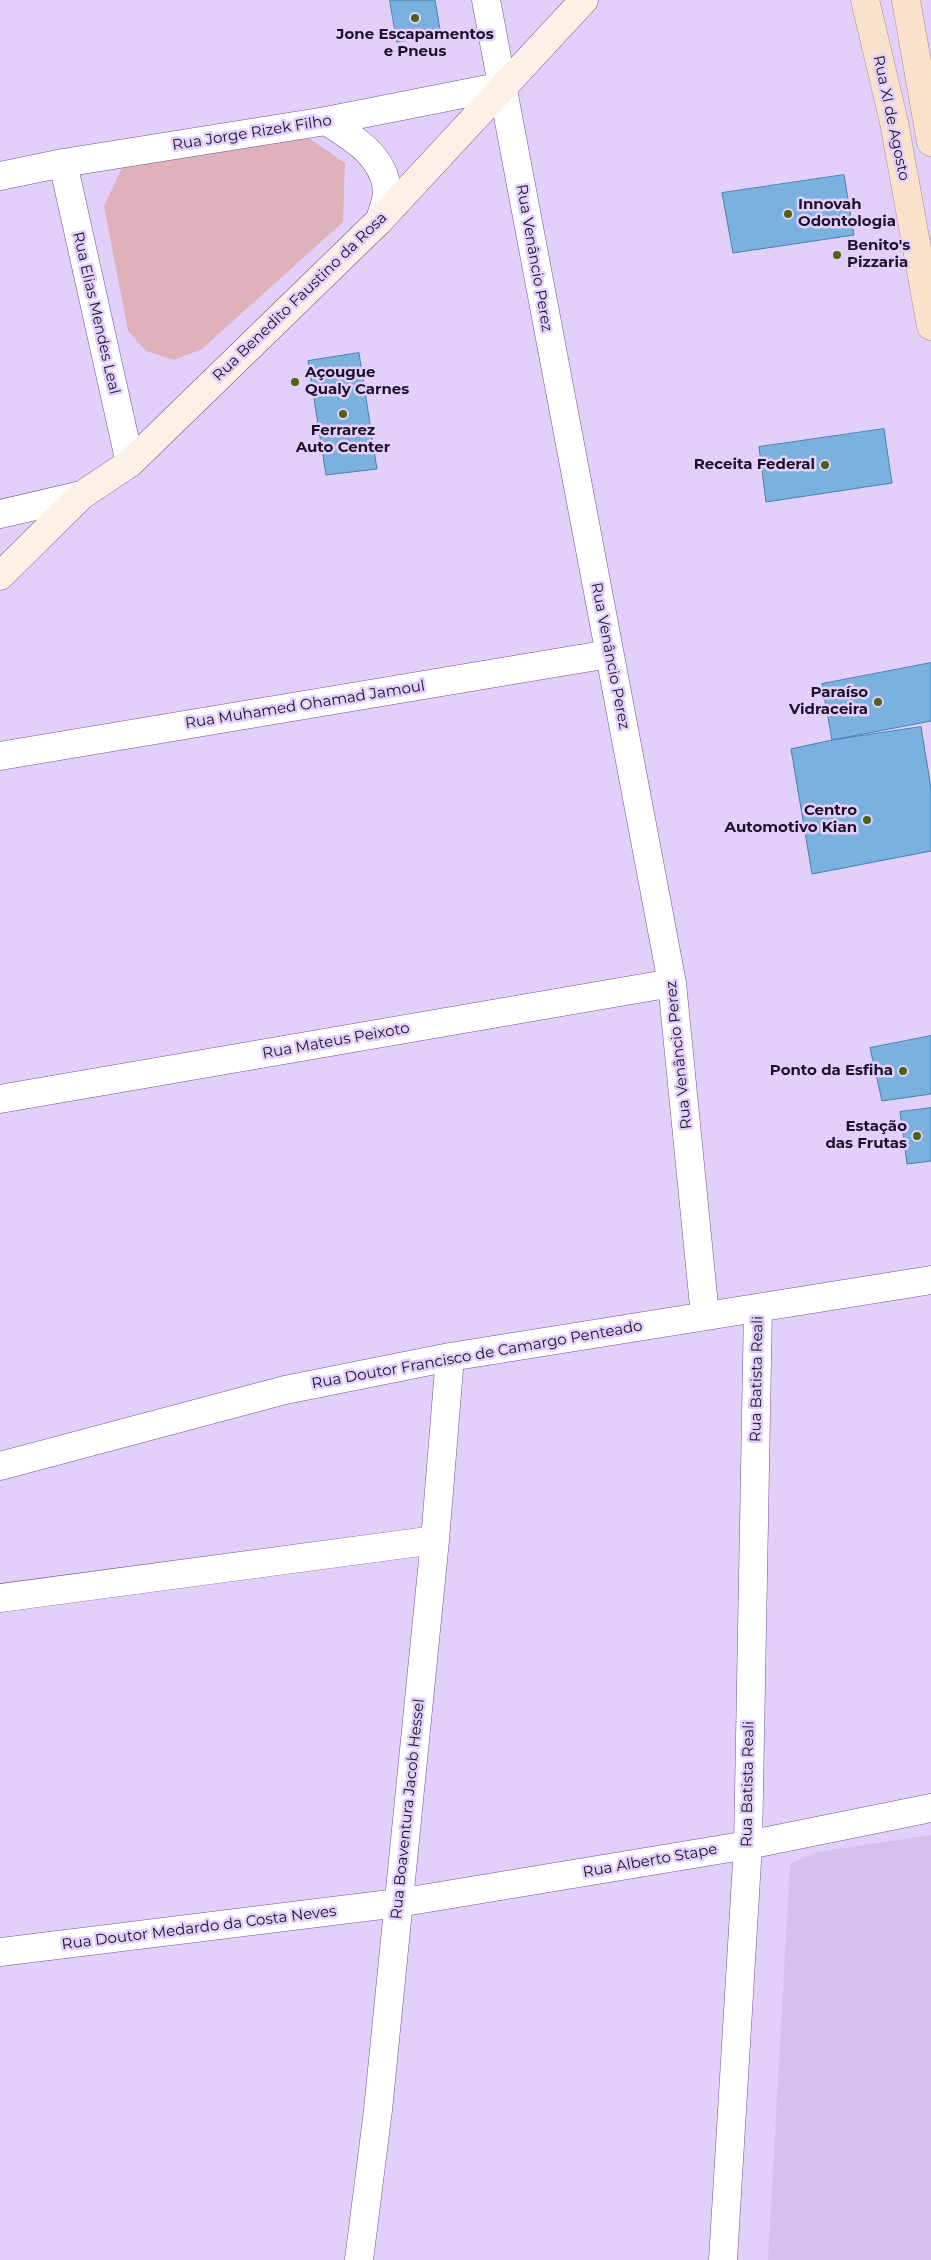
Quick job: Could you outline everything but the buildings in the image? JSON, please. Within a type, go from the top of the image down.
[{"type":"main road","name":"Rua Benedito Faustino da Rosa","points":[[0,576],[82,495],[130,463],[380,220],[584,0]]},
{"type":"main road","name":"Rua XI de Agosto","points":[[866,0],[894,122],[931,326]]},
{"type":"main road","points":[[906,0],[931,142]]},
{"type":"street","name":"Rua Venâncio Perez","points":[[486,0],[672,983],[705,1316]]},
{"type":"street","name":"Rua Jorge Rizek Filho","points":[[0,176],[63,163],[326,121],[503,86]]},
{"type":"street","points":[[326,121],[361,144],[376,159],[387,190],[380,220]]},
{"type":"street","name":"Rua Elias Mendes Leal","points":[[63,163],[130,463]]},
{"type":"street","points":[[0,514],[82,495]]},
{"type":"street","name":"Rua Muhamed Ohamad Jamoul","points":[[4,754],[609,654]]},
{"type":"street","name":"Rua Mateus Peixoto","points":[[0,1099],[672,983]]},
{"type":"street","name":"Rua Doutor Francisco de Camargo Penteado","points":[[0,1466],[285,1390],[450,1357],[931,1280]]},
{"type":"street","name":"Rua Batista Reali","points":[[723,2260],[748,1845],[758,1308]]},
{"type":"street","name":"Rua Boaventura Jacob Hessel","points":[[359,2260],[378,2110],[435,1540],[450,1357]]},
{"type":"street","points":[[0,1598],[435,1540]]},
{"type":"street","name":"Rua Alberto Stape","points":[[398,1904],[748,1845],[931,1808]]},
{"type":"street","name":"Rua Doutor Medardo da Costa Neves","points":[[0,1952],[398,1904]]},
{"type":"shaded area","points":[[277,135],[310,139],[345,163],[343,222],[202,349],[174,360],[146,351],[128,331],[104,206],[123,166]]},
{"type":"shaded area","points":[[931,1835],[931,2260],[768,2260],[790,1864],[817,1852]]},
{"type":"place","name":"Jone Escapamentos e Pneus","points":[[415,18]]},
{"type":"place","name":"Innovah Odontologia","points":[[788,214]]},
{"type":"place","name":"Benito's Pizzaria","points":[[837,255]]},
{"type":"place","name":"Açougue Qualy Carnes","points":[[295,382]]},
{"type":"place","name":"Ferrarez Auto Center","points":[[343,414]]},
{"type":"place","name":"Receita Federal","points":[[825,465]]},
{"type":"place","name":"Paraíso Vidraceira","points":[[878,702]]},
{"type":"place","name":"Centro Automotivo Kian","points":[[867,820]]},
{"type":"place","name":"Ponto da Esfiha","points":[[903,1071]]},
{"type":"place","name":"Estação das Frutas","points":[[917,1136]]}]
